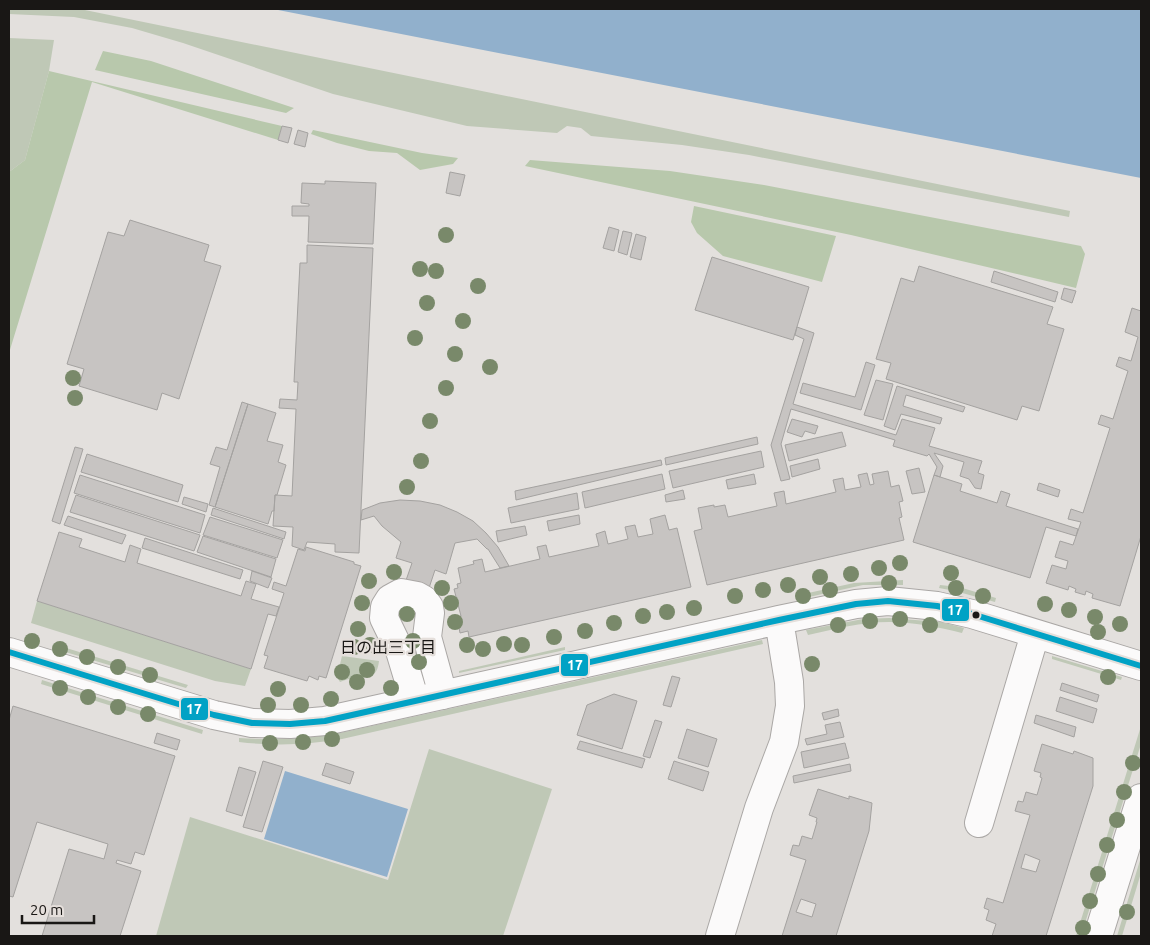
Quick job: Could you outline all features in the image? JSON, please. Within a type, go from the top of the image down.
[{"type":"street","points":[[415,701],[400,651],[384,618],[385,606],[390,598],[401,593],[417,596],[429,606],[430,614],[427,637],[443,695]]},
{"type":"street","points":[[9,652],[214,715],[252,723],[290,724],[325,721],[779,620],[856,604],[888,601],[937,606],[972,614],[1141,666]]},
{"type":"street","points":[[720,936],[759,808],[784,742],[790,706],[789,682],[779,620]]},
{"type":"street","points":[[979,823],[1035,634]]},
{"type":"street","points":[[1098,936],[1141,798]]},
{"type":"green space","points":[[9,9],[80,9],[1070,211],[1069,217],[749,155],[682,145],[591,136],[581,128],[567,126],[557,133],[467,126],[333,94],[183,43],[132,28],[74,17],[9,14]]},
{"type":"green space","points":[[9,38],[54,40],[49,71],[25,160],[9,172]]},
{"type":"green space","points":[[103,51],[151,61],[294,108],[286,113],[95,70]]},
{"type":"green space","points":[[49,71],[282,126],[278,140],[92,82],[9,353],[9,172],[25,160]]},
{"type":"green space","points":[[313,130],[422,153],[458,158],[453,164],[420,170],[397,153],[369,151],[337,143],[311,134]]},
{"type":"green space","points":[[530,160],[670,171],[764,185],[1081,246],[1085,254],[1076,288],[851,235],[525,166]]},
{"type":"green space","points":[[694,206],[836,236],[822,282],[723,256],[697,233],[691,222]]},
{"type":"green space","points":[[903,580],[903,585],[863,585],[800,599],[799,595],[854,583]]},
{"type":"green space","points":[[940,585],[959,587],[996,598],[995,602],[939,588]]},
{"type":"green space","points":[[37,601],[251,669],[245,686],[215,681],[31,623]]},
{"type":"green space","points":[[889,618],[941,622],[964,628],[962,633],[926,625],[879,622],[808,635],[806,630],[863,619]]},
{"type":"green space","points":[[762,640],[763,644],[342,739],[290,744],[239,742],[239,738],[314,737],[340,733]]},
{"type":"green space","points":[[53,644],[188,685],[186,688],[52,648]]},
{"type":"green space","points":[[565,647],[565,650],[459,673],[459,671]]},
{"type":"green space","points":[[342,656],[379,661],[377,671],[372,675],[340,682],[337,677]]},
{"type":"green space","points":[[1052,656],[1122,677],[1121,680],[1052,659]]},
{"type":"green space","points":[[42,680],[203,730],[202,734],[41,684]]},
{"type":"green space","points":[[1141,726],[1141,744],[1081,936],[1076,936]]},
{"type":"green space","points":[[429,749],[552,789],[503,936],[156,936],[190,817],[388,880]]},
{"type":"green space","points":[[1141,857],[1141,873],[1122,936],[1117,936]]},
{"type":"water","points":[[273,9],[1141,9],[1141,178]]},
{"type":"water","points":[[285,771],[408,809],[387,877],[264,839]]},
{"type":"building","points":[[282,126],[292,128],[288,143],[278,140]]},
{"type":"building","points":[[298,130],[308,133],[305,147],[294,144]]},
{"type":"building","points":[[450,172],[465,175],[460,196],[446,193]]},
{"type":"building","points":[[325,181],[376,183],[373,244],[308,242],[309,216],[292,216],[292,206],[309,206],[309,204],[301,203],[302,183],[325,184]]},
{"type":"building","points":[[130,220],[209,245],[204,261],[221,266],[179,399],[162,393],[157,410],[79,386],[84,369],[67,364],[108,232],[124,236]]},
{"type":"building","points":[[609,227],[619,230],[614,251],[603,248]]},
{"type":"building","points":[[623,231],[632,233],[627,255],[618,252]]},
{"type":"building","points":[[636,234],[646,237],[641,260],[630,257]]},
{"type":"building","points":[[307,245],[373,248],[359,553],[335,552],[335,544],[307,542],[304,550],[292,546],[293,527],[273,526],[275,495],[292,496],[296,409],[279,408],[280,399],[297,400],[298,382],[294,382],[300,263],[307,263]]},
{"type":"building","points":[[712,257],[809,287],[793,340],[695,310]]},
{"type":"building","points":[[919,266],[1053,307],[1047,324],[1064,329],[1039,411],[1022,406],[1017,420],[886,379],[891,363],[876,359],[901,278],[914,282]]},
{"type":"building","points":[[994,271],[1058,292],[1055,302],[991,282]]},
{"type":"building","points":[[1064,288],[1076,291],[1072,303],[1061,299]]},
{"type":"building","points":[[1132,308],[1141,311],[1141,536],[1120,606],[1092,598],[1093,594],[1086,591],[1085,595],[1075,592],[1076,589],[1069,586],[1068,590],[1046,583],[1052,565],[1066,569],[1068,561],[1055,557],[1060,541],[1073,545],[1081,522],[1068,519],[1071,509],[1083,513],[1110,428],[1098,424],[1101,415],[1113,419],[1128,371],[1116,366],[1119,357],[1131,361],[1138,337],[1125,332]]},
{"type":"building","points":[[797,327],[814,333],[793,404],[896,435],[902,419],[935,428],[929,446],[982,461],[978,473],[984,475],[981,489],[975,488],[969,479],[960,476],[964,462],[934,453],[943,466],[940,477],[934,475],[937,467],[929,454],[927,456],[893,446],[895,440],[791,409],[781,444],[790,479],[781,481],[771,445],[804,339],[795,335]]},
{"type":"building","points":[[866,362],[875,365],[861,410],[800,393],[803,383],[855,397]]},
{"type":"building","points":[[876,380],[893,384],[883,420],[864,415]]},
{"type":"building","points":[[897,386],[965,407],[963,412],[906,395],[903,406],[942,418],[940,424],[901,414],[895,430],[884,426]]},
{"type":"building","points":[[242,402],[248,404],[215,507],[209,505],[220,467],[210,464],[216,447],[227,450]]},
{"type":"building","points":[[248,404],[276,413],[267,441],[283,445],[278,462],[286,465],[277,495],[275,495],[274,511],[272,511],[268,524],[215,507]]},
{"type":"building","points":[[792,419],[818,426],[815,434],[805,431],[802,437],[787,432]]},
{"type":"building","points":[[842,432],[846,446],[789,461],[785,445]]},
{"type":"building","points":[[757,437],[758,444],[666,465],[665,458]]},
{"type":"building","points":[[75,447],[83,449],[60,524],[52,521]]},
{"type":"building","points":[[761,451],[764,467],[673,488],[669,471]]},
{"type":"building","points":[[87,454],[183,485],[178,502],[81,472]]},
{"type":"building","points":[[818,459],[820,469],[792,477],[790,466]]},
{"type":"building","points":[[661,460],[662,465],[516,500],[515,491]]},
{"type":"building","points":[[919,468],[925,492],[912,494],[906,471]]},
{"type":"building","points":[[888,471],[891,487],[899,485],[903,501],[899,502],[902,517],[899,518],[904,540],[707,585],[694,531],[702,529],[698,508],[725,505],[728,517],[777,506],[774,493],[784,491],[786,504],[836,492],[833,480],[843,478],[845,490],[861,487],[858,475],[867,473],[870,485],[874,484],[872,474]]},
{"type":"building","points":[[662,474],[665,489],[585,508],[582,492]]},
{"type":"building","points":[[754,474],[756,484],[728,489],[726,480]]},
{"type":"building","points":[[80,475],[205,515],[200,533],[74,493]]},
{"type":"building","points":[[934,475],[962,484],[960,491],[997,503],[1001,491],[1010,494],[1006,506],[1078,529],[1076,536],[1046,527],[1030,578],[913,542]]},
{"type":"building","points":[[1039,483],[1060,490],[1058,497],[1037,490]]},
{"type":"building","points":[[683,490],[685,499],[666,502],[665,495]]},
{"type":"building","points":[[577,493],[579,509],[511,523],[508,508]]},
{"type":"building","points":[[76,495],[200,535],[194,551],[70,512]]},
{"type":"building","points":[[184,497],[208,504],[206,512],[182,504]]},
{"type":"building","points":[[400,500],[440,505],[473,521],[498,547],[509,566],[500,568],[488,549],[477,539],[455,543],[446,574],[435,570],[426,597],[403,589],[412,563],[396,558],[401,542],[382,526],[374,516],[361,520],[362,510],[380,503]]},
{"type":"building","points":[[213,508],[286,532],[284,539],[211,515]]},
{"type":"building","points":[[579,515],[580,524],[549,531],[547,521]]},
{"type":"building","points":[[665,515],[669,530],[677,528],[691,587],[469,637],[468,631],[460,633],[457,617],[461,616],[454,589],[458,588],[457,584],[461,583],[458,568],[474,564],[473,561],[482,559],[485,572],[540,559],[537,547],[546,545],[549,557],[599,546],[596,534],[605,531],[608,544],[628,539],[625,527],[635,525],[638,537],[653,534],[650,519]]},
{"type":"building","points":[[68,516],[126,535],[122,544],[64,525]]},
{"type":"building","points":[[210,517],[283,540],[277,558],[203,535]]},
{"type":"building","points":[[525,526],[527,535],[498,542],[496,531]]},
{"type":"building","points":[[59,532],[82,539],[79,547],[125,562],[130,545],[141,549],[137,563],[241,596],[246,581],[256,584],[251,599],[279,607],[276,616],[268,614],[251,669],[37,601]]},
{"type":"building","points":[[203,536],[276,559],[271,577],[197,552]]},
{"type":"building","points":[[145,538],[243,570],[240,579],[142,548]]},
{"type":"building","points":[[306,547],[361,566],[326,678],[319,676],[318,680],[309,676],[307,681],[264,668],[268,656],[264,655],[284,593],[272,589],[274,582],[286,586],[298,549],[305,551]]},
{"type":"building","points":[[252,571],[272,578],[268,588],[250,581]]},
{"type":"building","points":[[672,676],[680,678],[671,707],[663,705]]},
{"type":"building","points":[[1062,683],[1099,695],[1097,702],[1060,690]]},
{"type":"building","points":[[614,694],[637,701],[622,749],[577,735],[587,705]]},
{"type":"building","points":[[1060,697],[1097,709],[1093,723],[1056,711]]},
{"type":"building","points":[[13,706],[175,756],[144,855],[135,852],[131,864],[117,860],[116,863],[141,871],[120,936],[42,936],[69,849],[104,859],[108,844],[37,822],[13,897],[9,896],[9,720]]},
{"type":"building","points":[[838,709],[839,716],[824,720],[822,713]]},
{"type":"building","points":[[1036,715],[1076,727],[1074,737],[1034,723]]},
{"type":"building","points":[[655,720],[662,722],[650,758],[643,756]]},
{"type":"building","points":[[840,722],[844,737],[807,745],[805,739],[827,734],[825,725]]},
{"type":"building","points":[[687,729],[717,739],[708,767],[678,758]]},
{"type":"building","points":[[157,733],[180,740],[177,750],[154,743]]},
{"type":"building","points":[[580,741],[645,759],[642,768],[577,749]]},
{"type":"building","points":[[845,743],[849,758],[804,768],[801,752]]},
{"type":"building","points":[[1042,744],[1073,754],[1074,751],[1093,758],[1093,786],[1046,936],[992,936],[996,924],[986,920],[989,910],[984,908],[987,898],[1003,903],[1030,815],[1015,811],[1018,801],[1023,802],[1026,792],[1037,795],[1042,778],[1040,777],[1041,773],[1034,771]],"holes":[[[1025,854],[1040,860],[1036,872],[1021,868]]]},
{"type":"building","points":[[263,761],[283,767],[262,832],[243,827]]},
{"type":"building","points":[[674,761],[709,772],[703,791],[668,779]]},
{"type":"building","points":[[326,763],[354,772],[350,784],[322,775]]},
{"type":"building","points":[[850,764],[851,771],[794,783],[793,776]]},
{"type":"building","points":[[239,767],[256,772],[242,816],[226,811]]},
{"type":"building","points":[[818,789],[849,799],[849,796],[872,803],[869,831],[836,936],[782,936],[806,860],[790,855],[793,845],[799,846],[802,836],[812,839],[817,818],[809,815]],"holes":[[[801,899],[816,904],[812,917],[796,912]]]},
{"type":"transit line","name":"17","points":[[9,652],[214,715],[252,723],[290,724],[325,721],[779,620],[856,604],[888,601],[937,606],[972,614],[1141,666]]},
{"type":"district","name":"日の出三丁目","points":[[388,647]]}]
